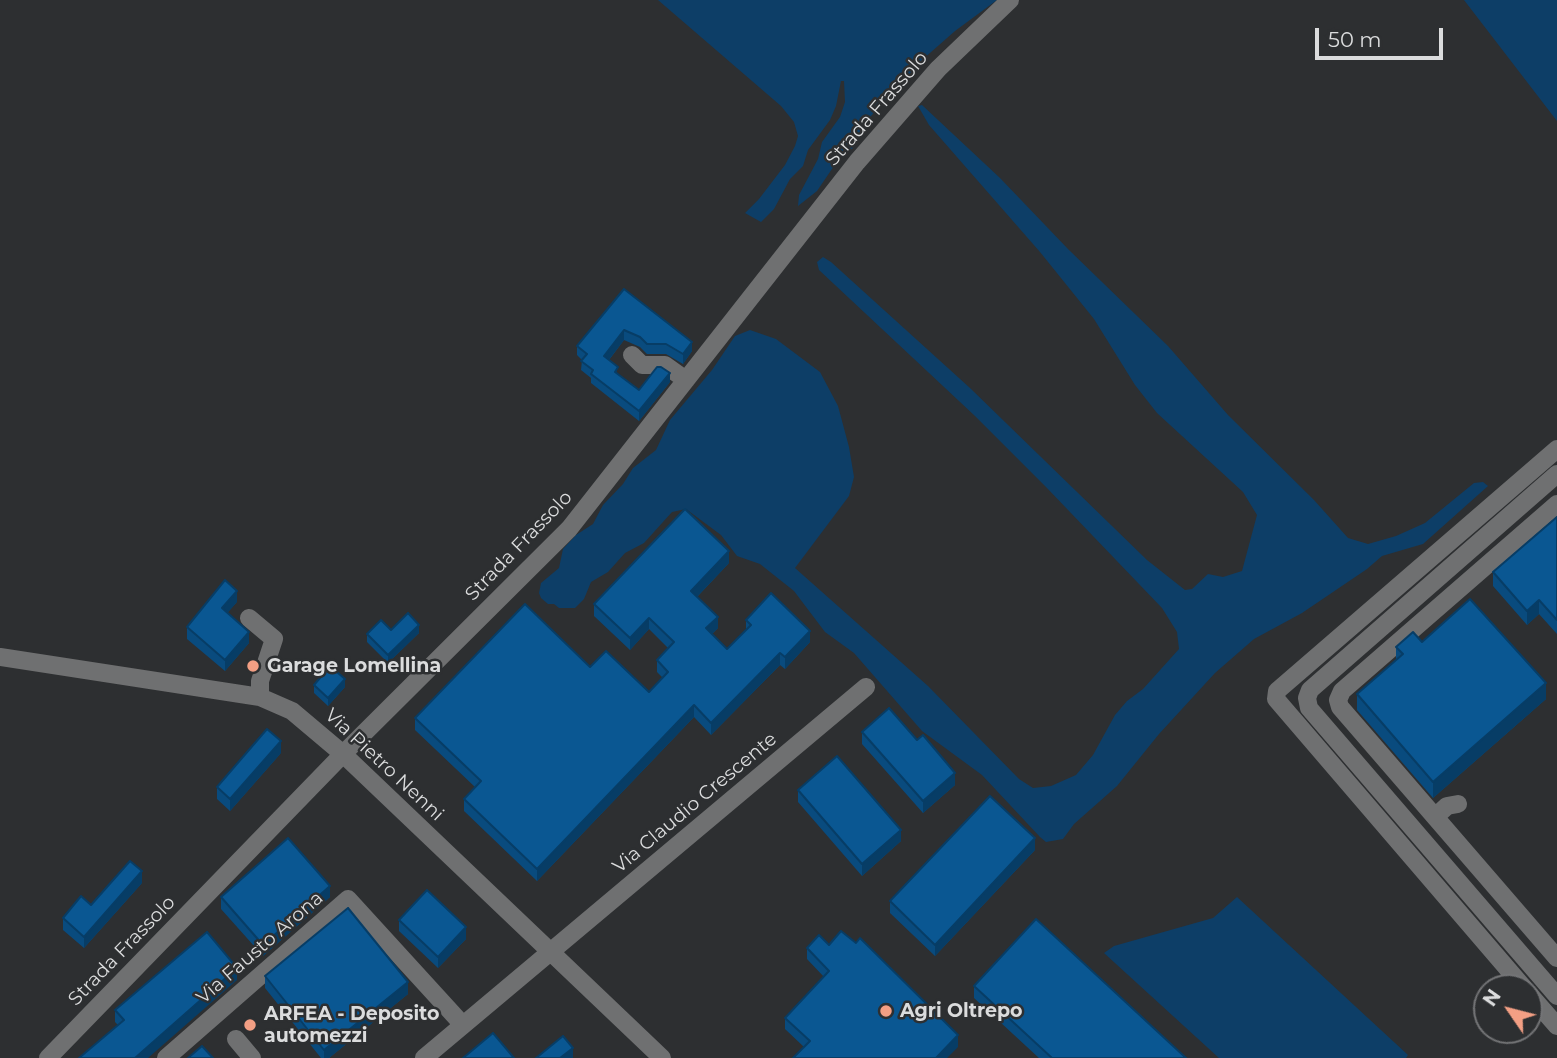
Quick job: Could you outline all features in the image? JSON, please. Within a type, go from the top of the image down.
[{"type":"street","name":"Strada Frassolo","points":[[48,1058],[344,754],[569,529],[809,221],[900,110],[938,69],[1010,0]]},
{"type":"street","points":[[632,355],[642,365],[665,365],[686,380]]},
{"type":"street","points":[[1512,974],[1276,699],[1277,691],[1557,449]]},
{"type":"street","points":[[1557,474],[1310,690],[1307,698],[1309,708],[1557,996]]},
{"type":"street","points":[[1557,504],[1342,691],[1338,700],[1340,707],[1557,958]]},
{"type":"street","points":[[249,618],[274,639],[260,681],[260,696]]},
{"type":"street","name":"Via Pietro Nenni","points":[[0,657],[260,696],[292,711],[344,754],[662,1058]]},
{"type":"street","name":"Via Claudio Crescente","points":[[424,1058],[866,687]]},
{"type":"street","points":[[1435,817],[1447,806],[1458,804]]},
{"type":"street","name":"Via Fausto Arona","points":[[166,1058],[348,899],[463,1025]]},
{"type":"street","points":[[1543,1010],[1557,1026]]},
{"type":"street","points":[[236,1040],[252,1058]]},
{"type":"shaded area","points":[[658,0],[997,0],[922,60],[871,116],[855,146],[836,163],[817,191],[798,206],[799,195],[818,159],[822,142],[840,117],[845,102],[844,81],[841,81],[830,120],[808,150],[803,166],[790,179],[774,209],[761,222],[745,213],[785,165],[798,136],[794,122],[781,106]]},
{"type":"shaded area","points":[[1464,0],[1557,0],[1557,121]]},
{"type":"shaded area","points":[[922,105],[1000,178],[1068,249],[1168,346],[1228,415],[1314,500],[1348,538],[1368,544],[1396,536],[1425,523],[1474,483],[1483,482],[1488,486],[1423,544],[1382,556],[1302,613],[1254,639],[1215,673],[1159,734],[1117,786],[1074,824],[1063,839],[1046,842],[1040,837],[982,775],[922,731],[854,653],[825,632],[794,591],[760,564],[737,556],[721,535],[686,509],[672,512],[644,543],[625,553],[608,572],[591,582],[584,599],[575,608],[559,608],[548,604],[539,593],[541,583],[559,568],[563,549],[576,535],[593,524],[603,505],[623,484],[633,468],[656,450],[670,420],[712,370],[735,336],[750,330],[776,339],[820,372],[838,406],[849,447],[854,477],[849,496],[795,568],[928,686],[1019,779],[1033,788],[1051,786],[1076,775],[1093,755],[1115,715],[1179,649],[1177,632],[1162,608],[1046,487],[975,416],[819,270],[817,262],[823,257],[970,388],[1147,560],[1185,590],[1192,589],[1208,574],[1223,577],[1242,571],[1257,515],[1243,492],[1157,413],[1135,385],[1094,319],[1040,252],[929,125],[918,106]]},
{"type":"shaded area","points":[[1237,897],[1408,1055],[1406,1058],[1219,1058],[1104,953],[1114,946],[1213,918]]},
{"type":"building","points":[[624,289],[692,342],[683,354],[666,344],[647,344],[640,337],[624,330],[604,356],[618,367],[615,372],[639,390],[657,367],[670,373],[639,411],[591,374],[593,370],[581,361],[587,354],[577,346]]},
{"type":"building","points":[[685,509],[729,551],[691,591],[718,617],[706,628],[727,649],[751,625],[746,620],[771,593],[810,631],[785,657],[780,653],[711,723],[694,705],[537,869],[464,799],[481,781],[415,718],[525,604],[590,667],[606,651],[649,692],[668,672],[657,660],[674,642],[649,618],[630,638],[594,604]]},
{"type":"building","points":[[1557,517],[1557,620],[1539,600],[1527,611],[1493,572]]},
{"type":"building","points":[[225,580],[237,591],[222,608],[249,632],[225,660],[187,627]]},
{"type":"building","points":[[1470,599],[1546,683],[1433,782],[1357,694],[1403,654],[1396,647],[1413,632],[1422,642]]},
{"type":"building","points":[[408,613],[419,625],[388,655],[367,634],[381,620],[391,630]]},
{"type":"building","points":[[330,666],[345,679],[328,698],[314,685]]},
{"type":"building","points":[[889,708],[917,740],[923,735],[955,773],[923,801],[862,732]]},
{"type":"building","points":[[267,729],[281,741],[230,799],[217,787]]},
{"type":"building","points":[[837,756],[901,830],[862,864],[798,790]]},
{"type":"building","points":[[990,796],[1035,838],[935,945],[890,901]]},
{"type":"building","points":[[288,838],[330,886],[263,945],[221,897]]},
{"type":"building","points":[[130,861],[142,871],[84,937],[63,918],[81,896],[91,905]]},
{"type":"building","points":[[427,890],[466,927],[438,957],[399,920]]},
{"type":"building","points":[[348,908],[408,982],[324,1050],[265,976]]},
{"type":"building","points":[[1036,919],[1186,1058],[1052,1058],[974,986]]},
{"type":"building","points":[[841,931],[856,943],[860,938],[958,1035],[936,1058],[793,1058],[810,1041],[785,1018],[829,971],[807,948],[819,935],[829,945]]},
{"type":"building","points":[[207,932],[237,968],[135,1058],[79,1058],[124,1020],[115,1010]]},
{"type":"building","points":[[493,1033],[514,1058],[463,1058]]},
{"type":"building","points":[[563,1036],[573,1048],[560,1058],[536,1058]]},
{"type":"building","points":[[202,1046],[213,1058],[188,1058]]},
{"type":"place","name":"Garage Lomellina","points":[[253,666]]},
{"type":"place","name":"Agri Oltrepo","points":[[886,1011]]},
{"type":"place","name":"ARFEA - Deposito automezzi","points":[[250,1025]]}]
